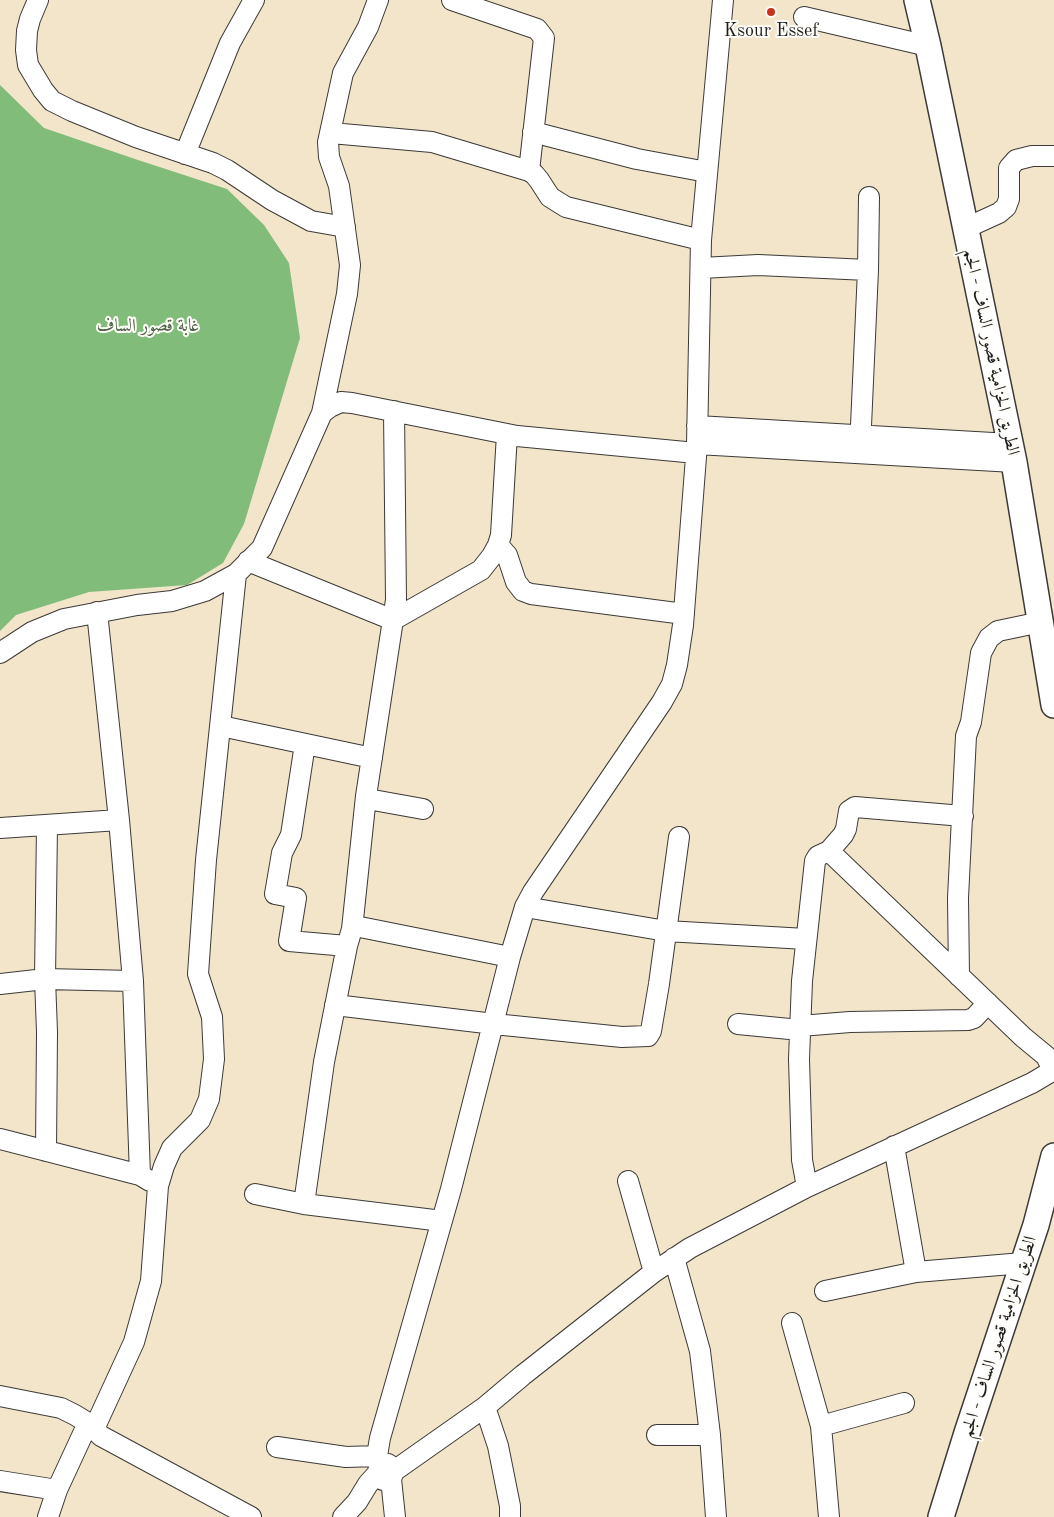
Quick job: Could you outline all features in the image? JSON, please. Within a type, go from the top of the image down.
[{"type":"main road","name":"الطريق الحزامية قصور الساف - الجم","points":[[917,0],[1012,453],[1042,622],[1054,705]]},
{"type":"main road","name":"الطريق الحزامية قصور الساف - الجم","points":[[941,1517],[966,1433],[1036,1225],[1054,1156]]},
{"type":"street","points":[[38,0],[27,31],[26,50],[28,64],[43,90],[52,101],[136,137],[227,170],[298,215],[320,223],[345,227]]},
{"type":"street","points":[[185,154],[230,43],[254,0]]},
{"type":"street","points":[[0,653],[32,632],[64,619],[172,601],[205,591],[242,568],[262,548],[322,413],[347,294],[350,265],[339,186],[329,157],[328,142],[343,73],[368,26],[378,0]]},
{"type":"street","points":[[452,0],[537,29],[544,38],[528,171]]},
{"type":"street","points":[[395,1517],[384,1471],[380,1438],[442,1221],[510,957],[525,907],[533,892],[668,692],[678,665],[684,614],[697,441],[701,240],[722,0]]},
{"type":"street","points":[[804,17],[928,46]]},
{"type":"street","points":[[533,132],[637,159],[707,172]]},
{"type":"street","points":[[331,133],[432,142],[528,171],[534,174],[550,197],[566,207],[701,240]]},
{"type":"street","points":[[966,228],[999,213],[1006,207],[1009,199],[1009,168],[1016,160],[1032,156],[1054,156]]},
{"type":"street","points":[[861,444],[868,270],[868,197]]},
{"type":"street","points":[[701,268],[758,265],[868,270]]},
{"type":"street","points":[[322,413],[341,402],[507,434],[697,441],[861,444],[1012,453]]},
{"type":"street","points":[[304,1204],[324,1062],[349,938],[366,796],[396,600],[394,411]]},
{"type":"street","points":[[242,568],[393,620],[481,570],[498,545],[501,535],[507,434]]},
{"type":"street","points":[[498,545],[507,555],[516,582],[523,591],[532,594],[684,614]]},
{"type":"street","points":[[48,1517],[57,1490],[134,1342],[151,1281],[158,1186],[164,1166],[172,1148],[200,1120],[210,1099],[214,1059],[212,1018],[198,974],[206,860],[220,726],[242,568]]},
{"type":"street","points":[[98,612],[133,981],[140,1175]]},
{"type":"street","points":[[959,976],[958,898],[966,736],[971,722],[980,653],[984,644],[998,630],[1042,622]]},
{"type":"street","points":[[220,726],[372,758]]},
{"type":"street","points":[[305,744],[291,835],[282,853],[274,894],[296,898],[289,941],[349,938],[360,927],[510,957]]},
{"type":"street","points":[[366,796],[369,799],[423,809]]},
{"type":"street","points":[[808,1187],[802,1160],[799,1059],[802,981],[815,861],[818,856],[829,852],[843,835],[849,811],[855,807],[963,816]]},
{"type":"street","points":[[0,828],[119,820]]},
{"type":"street","points":[[46,1151],[47,1032],[45,978],[47,825]]},
{"type":"street","points":[[335,1004],[494,1024],[622,1037],[648,1036],[651,1031],[678,837]]},
{"type":"street","points":[[343,1517],[357,1502],[367,1498],[384,1471],[485,1407],[523,1375],[674,1258],[808,1187],[1032,1083],[1053,1070],[1046,1056],[829,852]]},
{"type":"street","points":[[525,907],[666,931],[806,939]]},
{"type":"street","points":[[0,984],[45,978],[133,981]]},
{"type":"street","points":[[738,1024],[800,1028],[850,1022],[968,1020],[974,1018],[988,1003]]},
{"type":"street","points":[[0,1139],[140,1175],[158,1186]]},
{"type":"street","points":[[894,1146],[916,1272]]},
{"type":"street","points":[[628,1181],[654,1272]]},
{"type":"street","points":[[255,1194],[304,1204],[442,1221]]},
{"type":"street","points":[[674,1258],[700,1351],[710,1435],[716,1517]]},
{"type":"street","points":[[825,1291],[916,1272],[1023,1263]]},
{"type":"street","points":[[792,1323],[821,1426],[829,1517]]},
{"type":"street","points":[[0,1396],[61,1408],[91,1426],[101,1436],[250,1517]]},
{"type":"street","points":[[821,1426],[904,1403]]},
{"type":"street","points":[[485,1407],[498,1446],[510,1506],[510,1517]]},
{"type":"street","points":[[657,1435],[710,1435]]},
{"type":"street","points":[[277,1447],[346,1457],[384,1471]]},
{"type":"street","points":[[0,1481],[57,1490]]},
{"type":"green space","name":"غابة قصور الساف","points":[[0,85],[44,128],[227,189],[264,225],[289,263],[300,338],[244,524],[223,563],[187,585],[89,592],[16,615],[0,631]]},
{"type":"place","name":"Ksour Essef","points":[[771,12]]}]
